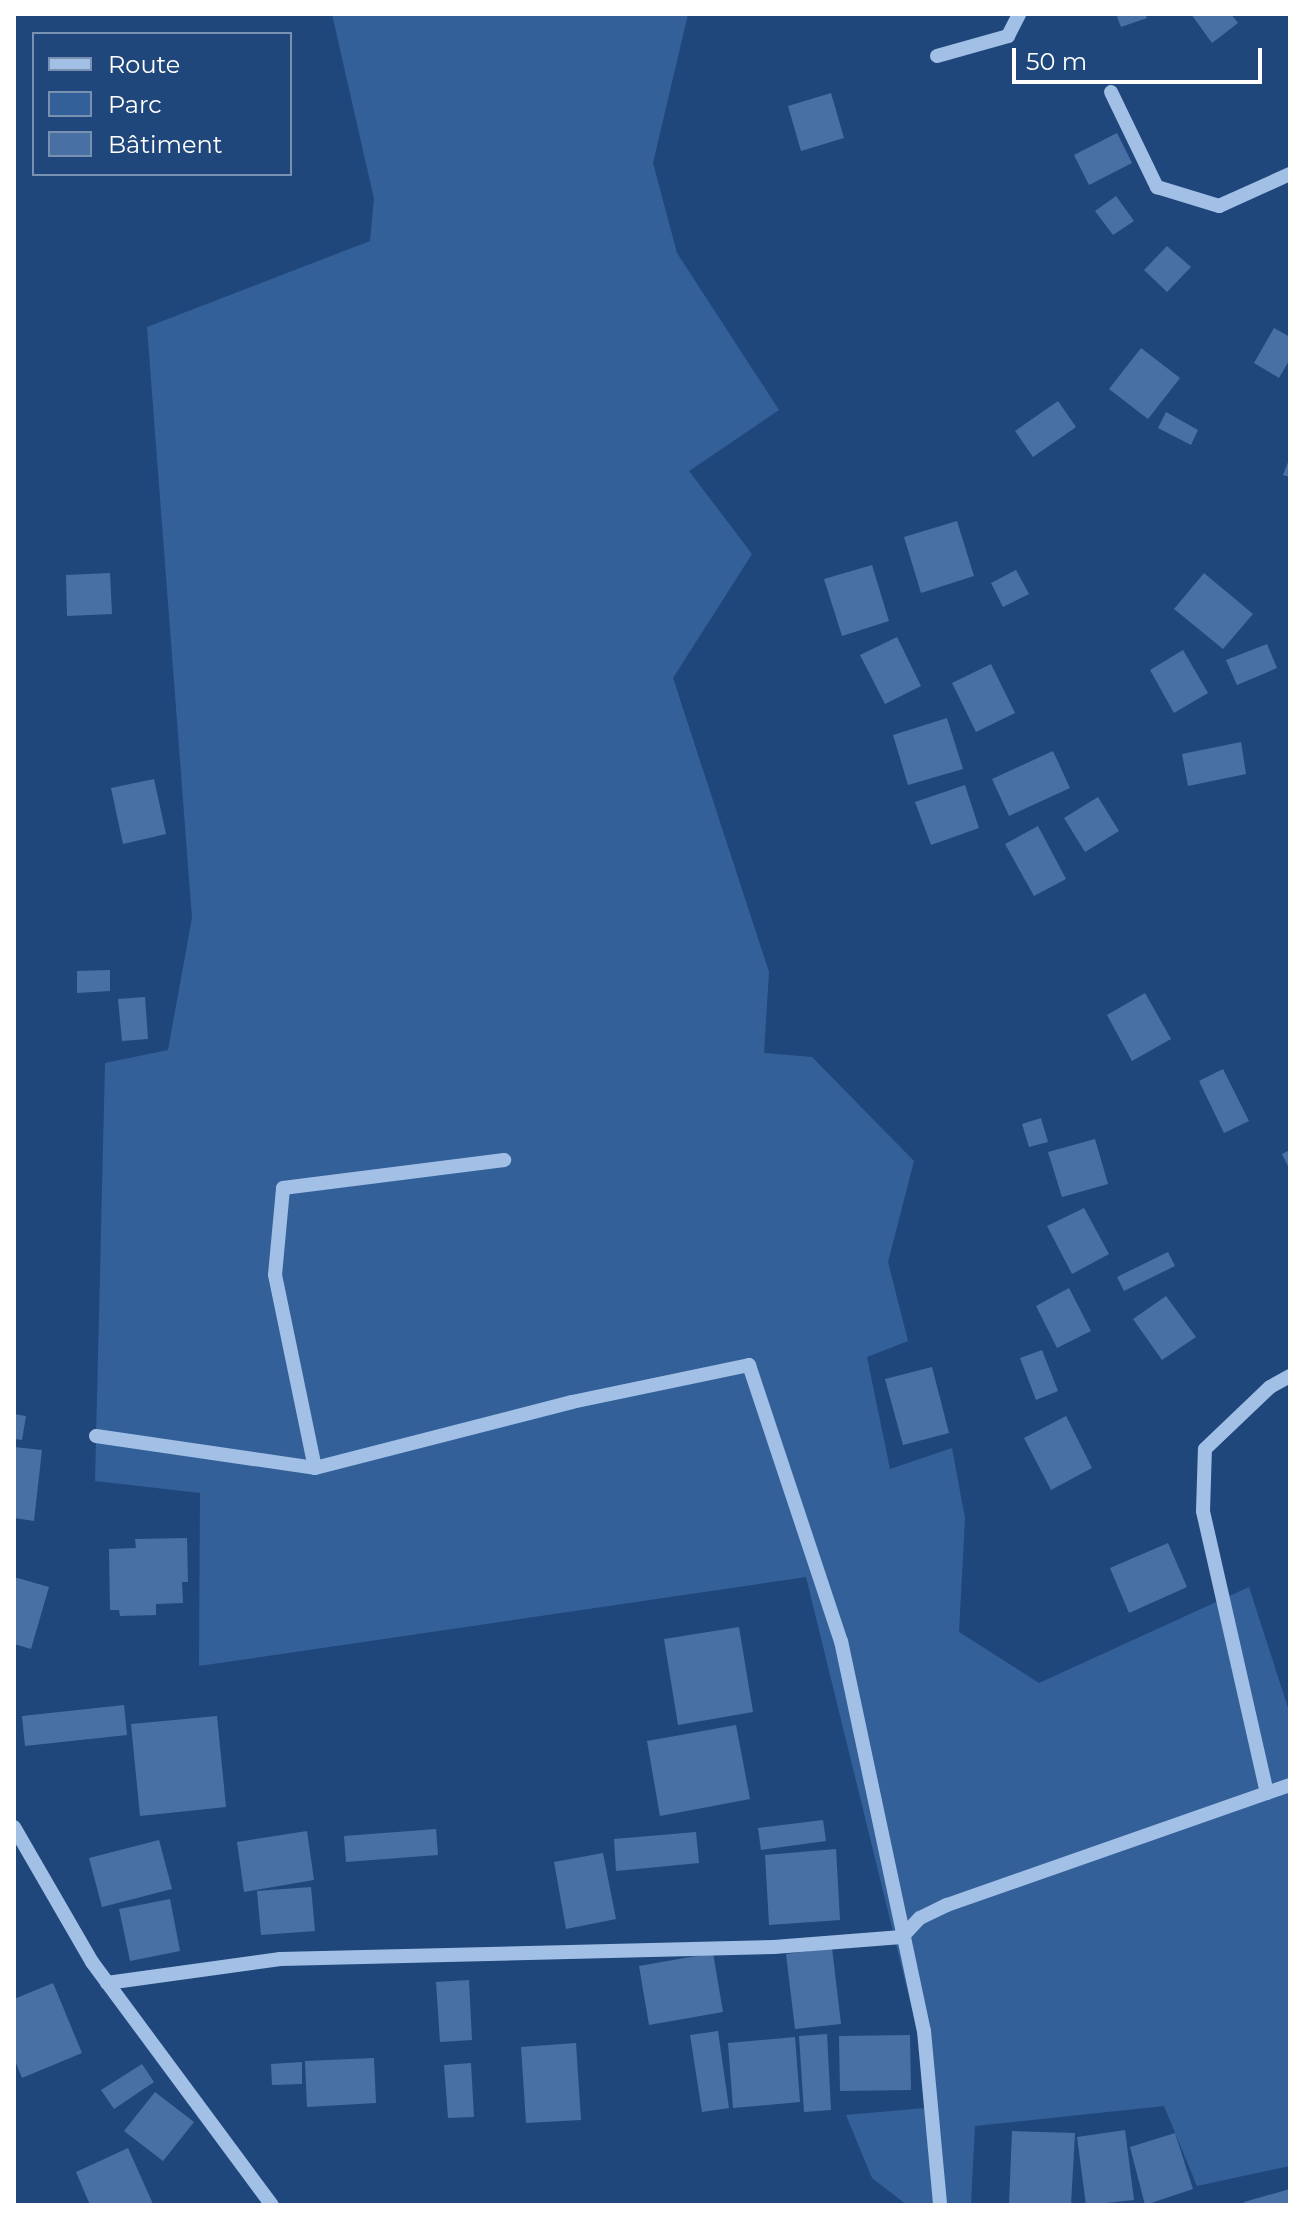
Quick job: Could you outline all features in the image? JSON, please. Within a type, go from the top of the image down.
[{"type":"street","points":[[937,56],[1008,36],[1019,14]]},
{"type":"street","points":[[1111,92],[1157,187],[1219,206],[1290,174]]},
{"type":"street","points":[[315,1468],[275,1275],[283,1188],[504,1160]]},
{"type":"street","points":[[96,1436],[315,1468],[572,1402],[749,1365],[841,1641],[924,2031],[940,2205]]},
{"type":"street","points":[[1267,1793],[1203,1511],[1205,1449],[1270,1387],[1290,1376]]},
{"type":"street","points":[[107,1983],[280,1959],[774,1947],[902,1937],[920,1918],[947,1905],[1290,1785]]},
{"type":"street","points":[[14,1827],[107,1983],[272,2205]]},
{"type":"green space","points":[[332,14],[688,14],[653,163],[677,253],[779,410],[689,471],[752,554],[673,678],[769,972],[764,1053],[812,1057],[914,1161],[888,1262],[908,1341],[867,1357],[890,1469],[952,1448],[965,1518],[959,1632],[1039,1683],[1249,1587],[1290,1714],[1290,2166],[1197,2186],[1164,2106],[975,2126],[971,2205],[907,2205],[872,2178],[846,2115],[936,2107],[806,1577],[199,1666],[200,1493],[95,1481],[105,1063],[168,1050],[192,918],[147,327],[370,241],[374,199]]},
{"type":"building","points":[[1116,14],[1145,14],[1147,18],[1121,27]]},
{"type":"building","points":[[1191,14],[1231,14],[1238,23],[1212,43]]},
{"type":"building","points":[[831,93],[844,138],[801,151],[788,106]]},
{"type":"building","points":[[1117,133],[1132,163],[1089,185],[1074,155]]},
{"type":"building","points":[[1116,196],[1134,221],[1113,235],[1095,211]]},
{"type":"building","points":[[1167,246],[1191,267],[1167,292],[1144,270]]},
{"type":"building","points":[[1274,328],[1290,337],[1290,359],[1279,378],[1254,363]]},
{"type":"building","points":[[1141,348],[1180,378],[1148,419],[1109,389]]},
{"type":"building","points":[[1058,401],[1076,427],[1033,457],[1015,431]]},
{"type":"building","points":[[1166,412],[1198,430],[1191,445],[1158,428]]},
{"type":"building","points":[[1290,457],[1290,477],[1283,475]]},
{"type":"building","points":[[957,521],[974,576],[921,593],[904,537]]},
{"type":"building","points":[[872,565],[889,621],[842,636],[824,579]]},
{"type":"building","points":[[1016,570],[1029,594],[1003,607],[991,583]]},
{"type":"building","points":[[110,573],[112,614],[67,616],[66,575]]},
{"type":"building","points":[[1204,573],[1253,614],[1223,649],[1174,609]]},
{"type":"building","points":[[897,637],[921,686],[885,704],[860,655]]},
{"type":"building","points":[[1267,644],[1277,668],[1237,685],[1226,660]]},
{"type":"building","points":[[1183,650],[1208,693],[1174,713],[1150,670]]},
{"type":"building","points":[[991,664],[1015,713],[976,732],[952,683]]},
{"type":"building","points":[[947,718],[963,769],[908,785],[893,735]]},
{"type":"building","points":[[1241,742],[1246,774],[1188,786],[1182,754]]},
{"type":"building","points":[[1053,751],[1070,788],[1009,816],[992,779]]},
{"type":"building","points":[[154,779],[166,834],[123,844],[111,788]]},
{"type":"building","points":[[965,785],[979,828],[931,845],[915,802]]},
{"type":"building","points":[[1098,797],[1119,831],[1085,852],[1064,818]]},
{"type":"building","points":[[1038,826],[1066,879],[1034,896],[1005,844]]},
{"type":"building","points":[[110,970],[110,991],[77,993],[77,971]]},
{"type":"building","points":[[1145,993],[1171,1039],[1132,1061],[1107,1015]]},
{"type":"building","points":[[145,997],[148,1039],[122,1041],[118,999]]},
{"type":"building","points":[[1223,1069],[1249,1121],[1224,1133],[1199,1081]]},
{"type":"building","points":[[1041,1118],[1048,1142],[1029,1147],[1022,1124]]},
{"type":"building","points":[[1095,1139],[1108,1184],[1062,1197],[1048,1152]]},
{"type":"building","points":[[1290,1150],[1290,1170],[1282,1154]]},
{"type":"building","points":[[1084,1208],[1109,1254],[1072,1274],[1047,1226]]},
{"type":"building","points":[[1168,1252],[1175,1266],[1124,1291],[1117,1277]]},
{"type":"building","points":[[1069,1288],[1091,1331],[1057,1348],[1036,1306]]},
{"type":"building","points":[[1166,1296],[1196,1337],[1162,1360],[1133,1319]]},
{"type":"building","points":[[1042,1350],[1058,1391],[1036,1400],[1020,1358]]},
{"type":"building","points":[[932,1367],[949,1433],[903,1445],[885,1379]]},
{"type":"building","points":[[14,1414],[26,1416],[22,1440],[14,1439]]},
{"type":"building","points":[[1066,1416],[1092,1468],[1051,1490],[1024,1438]]},
{"type":"building","points":[[14,1447],[42,1450],[34,1521],[14,1518]]},
{"type":"building","points":[[187,1538],[188,1582],[182,1582],[183,1603],[156,1604],[156,1615],[120,1616],[119,1610],[110,1610],[109,1549],[136,1548],[135,1539]]},
{"type":"building","points":[[1168,1543],[1187,1587],[1129,1613],[1110,1568]]},
{"type":"building","points":[[14,1577],[49,1587],[31,1649],[14,1644]]},
{"type":"building","points":[[739,1627],[753,1712],[678,1725],[664,1639]]},
{"type":"building","points":[[124,1705],[127,1735],[25,1746],[22,1716]]},
{"type":"building","points":[[217,1716],[226,1807],[140,1816],[131,1724]]},
{"type":"building","points":[[736,1725],[750,1799],[660,1816],[647,1741]]},
{"type":"building","points":[[823,1820],[826,1841],[761,1850],[758,1828]]},
{"type":"building","points":[[436,1829],[438,1855],[346,1862],[344,1836]]},
{"type":"building","points":[[307,1831],[314,1880],[244,1892],[237,1842]]},
{"type":"building","points":[[696,1832],[699,1863],[616,1871],[614,1839]]},
{"type":"building","points":[[159,1840],[172,1889],[102,1907],[89,1858]]},
{"type":"building","points":[[836,1849],[840,1920],[769,1925],[765,1855]]},
{"type":"building","points":[[603,1853],[616,1919],[566,1929],[554,1862]]},
{"type":"building","points":[[311,1887],[315,1931],[261,1935],[257,1891]]},
{"type":"building","points":[[170,1899],[180,1951],[130,1961],[119,1909]]},
{"type":"building","points":[[832,1948],[841,2024],[795,2029],[786,1954]]},
{"type":"building","points":[[713,1953],[723,2012],[649,2025],[639,1966]]},
{"type":"building","points":[[469,1980],[472,2040],[440,2042],[436,1982]]},
{"type":"building","points":[[53,1983],[82,2053],[22,2078],[14,2058],[14,1999]]},
{"type":"building","points":[[718,2031],[729,2108],[702,2112],[690,2035]]},
{"type":"building","points":[[827,2034],[831,2110],[804,2112],[799,2036]]},
{"type":"building","points":[[910,2035],[911,2090],[840,2091],[839,2036]]},
{"type":"building","points":[[795,2037],[800,2102],[733,2108],[728,2043]]},
{"type":"building","points":[[576,2043],[581,2120],[526,2123],[521,2047]]},
{"type":"building","points":[[374,2058],[376,2103],[307,2107],[305,2061]]},
{"type":"building","points":[[302,2062],[302,2084],[272,2085],[271,2064]]},
{"type":"building","points":[[471,2063],[474,2117],[448,2118],[444,2065]]},
{"type":"building","points":[[142,2064],[154,2082],[114,2109],[101,2090]]},
{"type":"building","points":[[155,2092],[194,2122],[163,2161],[124,2131]]},
{"type":"building","points":[[1125,2130],[1134,2200],[1086,2205],[1077,2137]]},
{"type":"building","points":[[1012,2131],[1075,2133],[1071,2205],[1009,2205]]},
{"type":"building","points":[[1175,2133],[1193,2189],[1145,2205],[1130,2147]]},
{"type":"building","points":[[128,2148],[153,2204],[90,2205],[76,2172]]},
{"type":"building","points":[[1290,2189],[1290,2205],[1245,2205],[1244,2202]]}]
